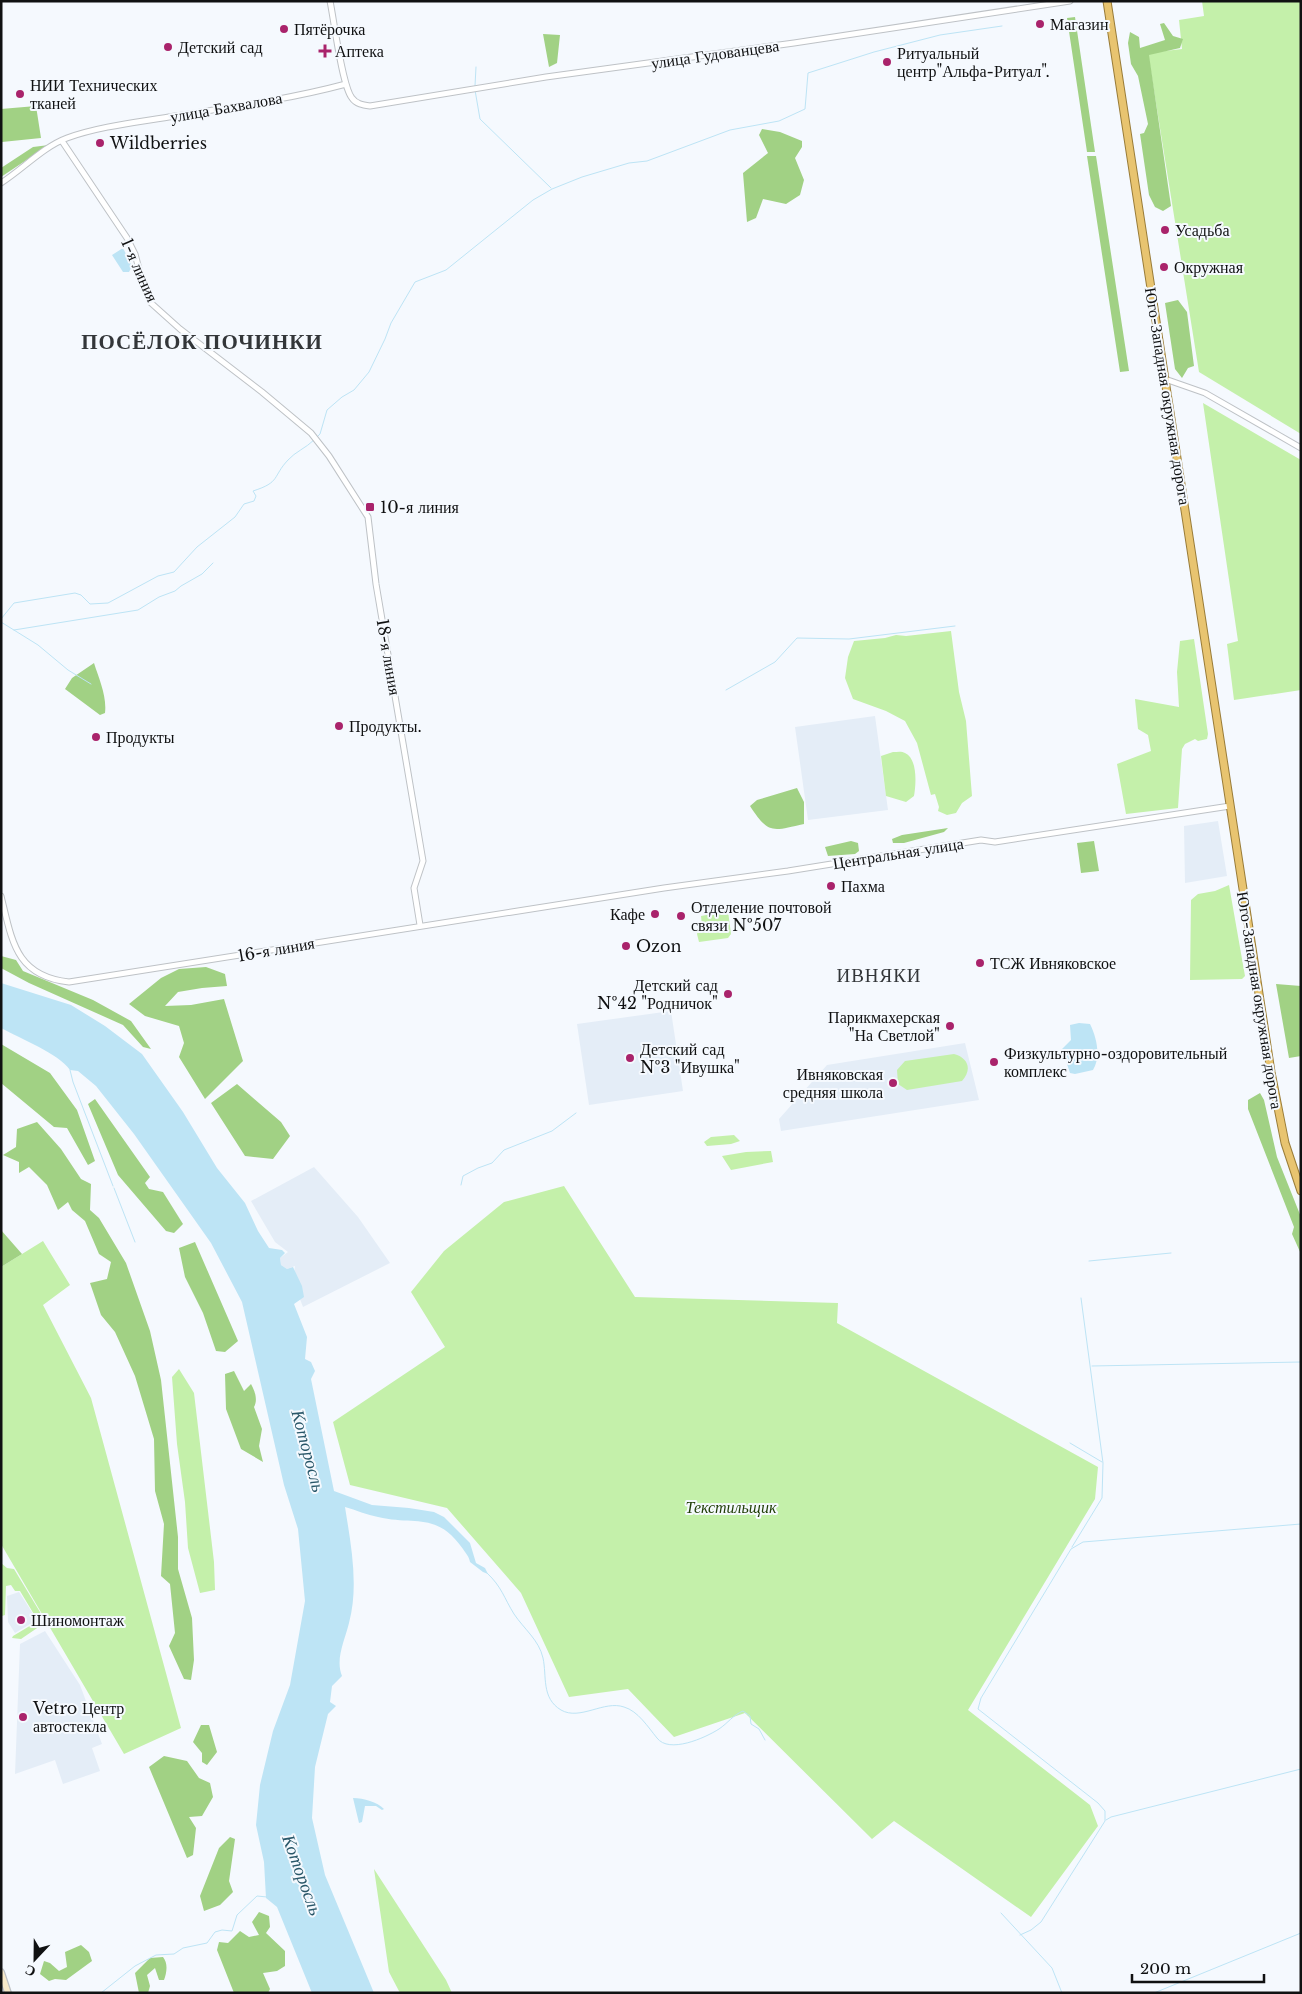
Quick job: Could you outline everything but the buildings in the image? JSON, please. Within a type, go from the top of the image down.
[{"type":"highway","name":"Юго-Западная окружная дорога","points":[[1107,1],[1272,1081],[1285,1143],[1301,1191]]},
{"type":"main road","points":[[1,1972],[8,1993]]},
{"type":"street","points":[[330,1],[346,84]]},
{"type":"street","name":"улица Гудованцева","points":[[346,84],[352,98],[359,104],[370,106],[546,77],[794,43],[1070,1]]},
{"type":"street","name":"улица Бахвалова","points":[[1,183],[62,141],[136,122],[214,110],[346,84]]},
{"type":"street","name":"1-я линия","points":[[62,141],[127,238],[135,254],[143,284],[151,303],[180,329],[262,392],[316,439],[330,456],[345,483]]},
{"type":"street","points":[[1165,379],[1204,393],[1301,448]]},
{"type":"street","name":"18-я линия","points":[[345,483],[358,499],[368,517],[376,584],[423,861],[414,888],[420,925]]},
{"type":"street","name":"Центральная улица","points":[[565,903],[788,871],[946,845],[981,840],[995,842],[1230,806]]},
{"type":"street","name":"16-я линия","points":[[2,897],[11,932],[20,956],[30,968],[46,976],[69,982],[565,903]]},
{"type":"shaded area","points":[[875,716],[888,810],[808,820],[795,727]]},
{"type":"shaded area","points":[[1218,821],[1227,876],[1185,883],[1184,826]]},
{"type":"shaded area","name":"Детский сад №3 \"Ивушка\"","points":[[671,1011],[683,1091],[589,1105],[577,1024]]},
{"type":"shaded area","name":"Ивняковская средняя школа","points":[[965,1043],[979,1100],[781,1131],[779,1119],[827,1065]]},
{"type":"shaded area","points":[[314,1167],[358,1217],[390,1263],[303,1307],[293,1281],[295,1266],[287,1269],[281,1265],[280,1258],[288,1252],[275,1242],[251,1201]]},
{"type":"shaded area","points":[[19,1592],[37,1620],[15,1633],[8,1622],[7,1596]]},
{"type":"shaded area","points":[[45,1631],[80,1685],[102,1744],[92,1748],[100,1771],[63,1784],[55,1760],[15,1774],[20,1644]]},
{"type":"green space","points":[[1202,1],[1301,1],[1301,434],[1199,372],[1148,53],[1182,49],[1179,20],[1204,16]]},
{"type":"green space","points":[[1075,17],[1095,152],[1087,152],[1067,18]]},
{"type":"green space","points":[[1164,23],[1173,36],[1183,39],[1180,48],[1149,55],[1171,206],[1163,211],[1155,207],[1149,195],[1140,134],[1144,133],[1148,124],[1138,76],[1131,64],[1128,43],[1130,32],[1139,37],[1140,48],[1165,40],[1160,24]]},
{"type":"green space","points":[[543,34],[560,35],[557,63],[549,67]]},
{"type":"green space","points":[[36,106],[41,138],[2,142],[1,109]]},
{"type":"green space","points":[[762,129],[780,132],[802,141],[802,147],[795,158],[804,180],[800,195],[786,204],[763,199],[756,218],[747,222],[743,173],[768,153],[759,135]]},
{"type":"green space","points":[[49,145],[1,177],[1,168],[33,147]]},
{"type":"green space","points":[[1087,156],[1096,156],[1129,371],[1120,372]]},
{"type":"green space","points":[[1178,300],[1187,312],[1194,366],[1188,368],[1182,378],[1175,369],[1165,303]]},
{"type":"green space","points":[[1203,403],[1301,460],[1301,690],[1234,700],[1227,644],[1238,641]]},
{"type":"green space","points":[[951,631],[959,692],[966,721],[972,796],[962,803],[956,813],[947,815],[938,811],[939,807],[935,794],[931,795],[917,743],[905,721],[886,711],[853,699],[845,678],[848,657],[854,641],[896,635],[906,636]]},
{"type":"green space","points":[[1194,639],[1208,734],[1207,739],[1198,741],[1195,739],[1185,744],[1182,749],[1178,808],[1126,814],[1117,764],[1151,751],[1148,735],[1138,729],[1135,699],[1179,707],[1177,672],[1180,641]]},
{"type":"green space","points":[[94,663],[105,700],[105,713],[100,715],[65,689],[72,678]]},
{"type":"green space","points":[[893,752],[905,753],[909,756],[914,766],[914,796],[906,802],[886,796],[881,756]]},
{"type":"green space","points":[[797,788],[804,802],[804,824],[772,829],[762,822],[750,806],[757,800]]},
{"type":"green space","points":[[948,828],[944,832],[904,843],[893,843],[892,839],[902,835]]},
{"type":"green space","points":[[851,841],[858,843],[859,851],[855,854],[828,856],[825,847]]},
{"type":"green space","points":[[1094,841],[1099,871],[1081,873],[1077,843]]},
{"type":"green space","points":[[1229,885],[1245,976],[1242,979],[1190,980],[1191,900],[1198,894],[1215,891]]},
{"type":"green space","points":[[728,911],[731,934],[728,938],[699,942],[697,934],[699,927],[702,926],[701,916]]},
{"type":"green space","points":[[1,956],[16,960],[23,971],[93,1000],[131,1021],[151,1049],[143,1047],[123,1025],[29,983],[1,968]]},
{"type":"green space","points":[[206,967],[225,974],[227,986],[178,992],[165,1006],[191,1005],[224,999],[243,1061],[205,1099],[179,1057],[184,1043],[179,1026],[145,1016],[129,1004],[161,978],[179,969]]},
{"type":"green space","points":[[1276,984],[1301,986],[1301,1056],[1289,1058]]},
{"type":"green space","points":[[1,1044],[50,1073],[77,1110],[95,1161],[88,1165],[67,1128],[54,1127],[1,1083]]},
{"type":"green space","points":[[954,1054],[966,1061],[968,1069],[962,1081],[907,1090],[898,1084],[897,1070],[905,1061]]},
{"type":"green space","points":[[237,1084],[281,1122],[290,1136],[273,1159],[245,1156],[211,1103]]},
{"type":"green space","points":[[1260,1093],[1264,1100],[1277,1157],[1301,1217],[1301,1254],[1292,1234],[1294,1227],[1248,1109],[1248,1100]]},
{"type":"green space","points":[[95,1099],[150,1177],[145,1183],[149,1189],[163,1192],[183,1224],[174,1233],[166,1231],[118,1175],[88,1104]]},
{"type":"green space","points":[[37,1122],[61,1149],[81,1179],[91,1184],[90,1210],[99,1218],[126,1263],[150,1331],[161,1380],[178,1537],[178,1569],[192,1618],[194,1660],[191,1680],[184,1679],[169,1646],[175,1633],[170,1584],[161,1576],[164,1524],[155,1491],[154,1439],[135,1376],[115,1332],[101,1315],[90,1283],[107,1279],[111,1262],[99,1254],[85,1221],[72,1210],[68,1202],[58,1210],[47,1185],[29,1167],[19,1173],[19,1162],[3,1155],[16,1147],[17,1129]]},
{"type":"green space","points":[[734,1135],[740,1141],[731,1144],[707,1146],[704,1142],[711,1137]]},
{"type":"green space","points":[[771,1151],[773,1162],[731,1170],[722,1156],[746,1152]]},
{"type":"green space","name":"Текстильщик","points":[[564,1186],[635,1297],[838,1303],[837,1323],[1098,1467],[1095,1499],[968,1710],[1090,1805],[1098,1826],[1031,1917],[894,1821],[872,1839],[745,1713],[674,1737],[628,1689],[569,1697],[521,1593],[447,1508],[350,1485],[333,1422],[445,1347],[411,1292],[444,1251],[504,1202]]},
{"type":"green space","points":[[1,1230],[22,1254],[1,1267]]},
{"type":"green space","points":[[43,1241],[70,1285],[43,1305],[91,1398],[181,1728],[124,1754],[1,1544],[1,1267]]},
{"type":"green space","points":[[195,1242],[238,1341],[225,1352],[216,1351],[203,1313],[185,1277],[179,1248]]},
{"type":"green space","points":[[179,1369],[194,1393],[214,1562],[215,1590],[200,1593],[188,1548],[185,1502],[177,1444],[172,1377]]},
{"type":"green space","points":[[234,1371],[244,1391],[251,1384],[255,1393],[256,1401],[254,1407],[262,1429],[259,1446],[263,1462],[241,1449],[226,1409],[225,1374]]},
{"type":"green space","points":[[1,1563],[7,1568],[14,1569],[46,1622],[21,1639],[12,1638],[38,1621],[20,1591],[15,1591],[11,1585],[6,1586],[5,1615],[2,1616]]},
{"type":"green space","points":[[201,1725],[209,1725],[217,1752],[207,1765],[202,1762],[202,1753],[193,1742]]},
{"type":"green space","points":[[164,1756],[187,1761],[199,1778],[210,1783],[213,1797],[202,1816],[189,1817],[196,1828],[193,1855],[187,1858],[149,1767]]},
{"type":"green space","points":[[230,1837],[235,1839],[229,1881],[233,1892],[220,1905],[204,1911],[200,1896],[219,1848]]},
{"type":"green space","points":[[374,1869],[446,1980],[452,1993],[400,1993],[389,1972]]},
{"type":"green space","points":[[259,1912],[269,1916],[270,1927],[266,1933],[285,1951],[285,1966],[277,1971],[263,1973],[270,1989],[268,1993],[234,1993],[217,1950],[219,1942],[228,1943],[240,1931],[249,1937],[259,1935],[252,1922]]},
{"type":"green space","points":[[81,1945],[89,1952],[92,1961],[66,1980],[55,1979],[49,1981],[40,1974],[44,1961],[50,1963],[59,1971],[67,1967],[65,1952]]},
{"type":"green space","points":[[163,1957],[166,1962],[164,1980],[159,1980],[155,1968],[147,1975],[150,1986],[148,1993],[139,1993],[135,1973],[150,1958]]},
{"type":"water","points":[[123,248],[132,266],[129,272],[123,272],[112,255]]},
{"type":"water","name":"Которосль","points":[[1,983],[71,1005],[105,1026],[142,1054],[183,1112],[217,1168],[245,1203],[258,1231],[269,1248],[282,1250],[285,1253],[280,1258],[281,1265],[287,1269],[293,1267],[302,1286],[304,1297],[294,1304],[307,1337],[305,1359],[311,1362],[315,1371],[311,1379],[334,1491],[372,1505],[434,1512],[444,1517],[470,1543],[476,1563],[485,1568],[488,1574],[470,1562],[463,1549],[444,1529],[425,1522],[378,1517],[345,1507],[353,1565],[352,1609],[340,1656],[342,1676],[332,1686],[330,1702],[336,1706],[328,1714],[315,1767],[312,1818],[325,1875],[374,1993],[312,1993],[277,1907],[266,1898],[264,1862],[256,1825],[260,1785],[273,1731],[290,1685],[305,1601],[298,1529],[284,1485],[242,1302],[211,1243],[134,1134],[96,1086],[78,1071],[70,1070],[48,1052],[1,1028]]},
{"type":"water","points":[[1079,1023],[1090,1024],[1095,1035],[1097,1059],[1093,1070],[1075,1074],[1070,1073],[1062,1049],[1071,1040],[1070,1025]]},
{"type":"water","points":[[353,1798],[370,1801],[384,1809],[382,1810],[376,1806],[365,1806],[362,1822],[359,1823]]},
{"type":"waterway","points":[[317,437],[320,434],[327,410],[342,397],[354,390],[369,372],[391,323],[415,282],[446,270],[533,200],[552,189],[582,177],[629,163],[647,161],[730,130],[779,121],[805,109],[808,73],[874,52],[940,35],[1002,26]]},
{"type":"waterway","points":[[475,86],[476,67]]},
{"type":"waterway","points":[[475,90],[480,119],[551,188]]},
{"type":"waterway","points":[[1,619],[14,603],[75,593],[81,595],[90,604],[108,603],[158,576],[174,572],[197,547],[235,517],[244,504],[254,501],[256,496],[253,491],[272,482],[291,457],[314,440]]},
{"type":"waterway","points":[[14,630],[138,610],[159,597],[175,591],[202,574],[213,563]]},
{"type":"waterway","points":[[1,622],[38,645],[68,670],[91,684]]},
{"type":"waterway","points":[[726,690],[775,662],[797,638],[849,639],[955,626]]},
{"type":"waterway","points":[[70,1070],[113,1186]]},
{"type":"waterway","points":[[461,1185],[463,1176],[492,1163],[504,1150],[552,1131],[576,1113]]},
{"type":"waterway","points":[[114,1188],[135,1242]]},
{"type":"waterway","points":[[1089,1261],[1171,1253]]},
{"type":"waterway","points":[[1072,1547],[1102,1498],[1103,1463],[1081,1298]]},
{"type":"waterway","points":[[1092,1366],[1301,1362]]},
{"type":"waterway","points":[[1070,1443],[1102,1462]]},
{"type":"waterway","points":[[1020,1935],[1031,1930],[1041,1922],[1105,1821],[1105,1811],[1098,1803],[978,1709],[981,1698],[1071,1549],[1083,1542],[1301,1524]]},
{"type":"waterway","points":[[487,1573],[496,1583],[514,1614],[538,1646],[543,1658],[546,1686],[550,1699],[561,1710],[568,1713],[576,1713],[608,1706],[624,1707],[634,1712],[663,1743],[670,1745],[687,1743],[705,1736],[719,1729],[743,1711],[750,1716],[751,1724],[759,1729],[765,1740]]},
{"type":"waterway","points":[[1106,1820],[1111,1817],[1301,1769]]},
{"type":"waterway","points":[[101,1993],[135,1966],[156,1955],[174,1954],[183,1948],[207,1943],[215,1932],[222,1930],[232,1931],[237,1915],[257,1896],[267,1897]]},
{"type":"waterway","points":[[1001,1913],[1052,1968],[1062,1993]]},
{"type":"waterway","points":[[1154,1993],[1301,1933]]},
{"type":"place","name":"Магазин","points":[[1040,24]]},
{"type":"place","name":"Пятёрочка","points":[[284,29]]},
{"type":"place","name":"Детский сад","points":[[168,47]]},
{"type":"place","name":"Аптека","points":[[325,51]]},
{"type":"place","name":"Ритуальный центр\"Альфа-Ритуал\".","points":[[887,62]]},
{"type":"place","name":"НИИ Технических тканей","points":[[20,94]]},
{"type":"place","name":"Wildberries","points":[[100,143]]},
{"type":"place","name":"Усадьба","points":[[1165,230]]},
{"type":"place","name":"Окружная","points":[[1164,267]]},
{"type":"place","name":"10-я линия","points":[[370,507]]},
{"type":"place","name":"Продукты.","points":[[339,726]]},
{"type":"place","name":"Продукты","points":[[96,737]]},
{"type":"place","name":"Пахма","points":[[831,886]]},
{"type":"place","name":"Кафе","points":[[655,914]]},
{"type":"place","name":"Отделение почтовой связи №507","points":[[681,916]]},
{"type":"place","name":"Ozon","points":[[626,946]]},
{"type":"place","name":"ТСЖ Ивняковское","points":[[980,963]]},
{"type":"place","name":"Детский сад №42 \"Родничок\"","points":[[728,994]]},
{"type":"place","name":"Парикмахерская \"На Светлой\"","points":[[950,1026]]},
{"type":"place","name":"Детский сад №3 \"Ивушка\"","points":[[630,1058]]},
{"type":"place","name":"Физкультурно-оздоровительный комплекс","points":[[994,1062]]},
{"type":"place","name":"Ивняковская средняя школа","points":[[893,1083]]},
{"type":"place","name":"Шиномонтаж","points":[[21,1620]]},
{"type":"place","name":"Vetro Центр автостекла","points":[[23,1717]]},
{"type":"district","name":"ПОСЁЛОК ПОЧИНКИ","points":[[202,342]]},
{"type":"district","name":"ИВНЯКИ","points":[[879,975]]}]
